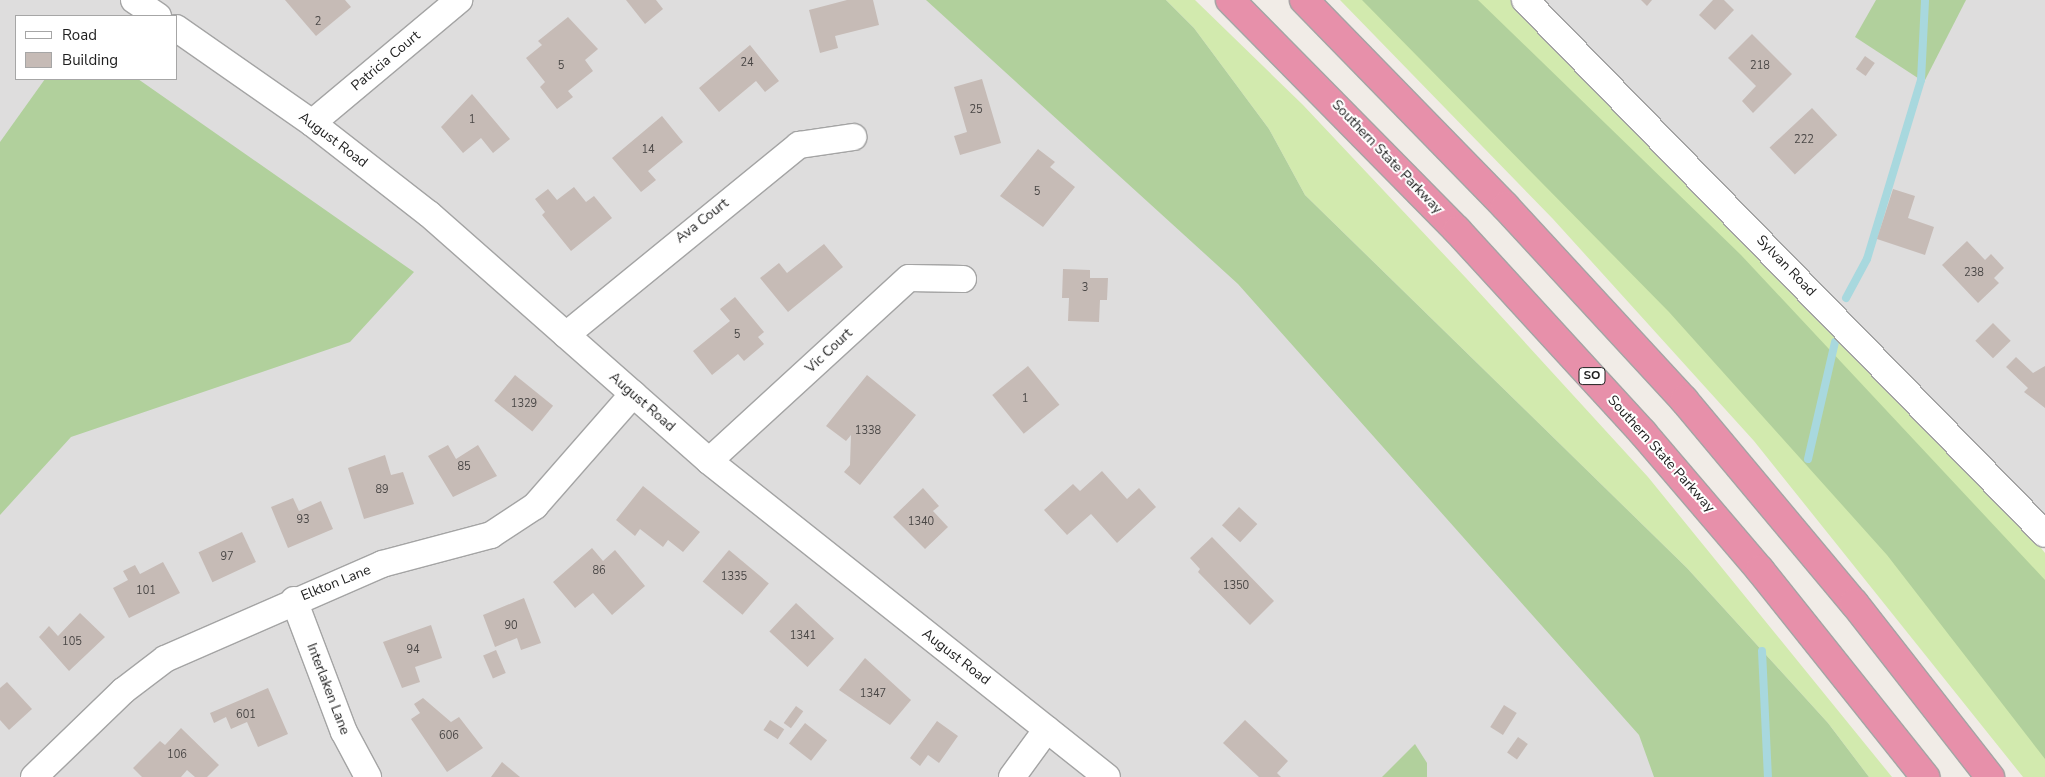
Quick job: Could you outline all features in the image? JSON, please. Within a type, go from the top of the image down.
[{"type":"highway","name":"Southern State Parkway","points":[[1230,0],[1457,230],[1649,440],[1760,570],[1925,777]]},
{"type":"highway","points":[[1304,0],[1498,199],[1684,400],[1854,603],[1990,777]]},
{"type":"street","points":[[134,0],[156,15]]},
{"type":"street","name":"Patricia Court","points":[[312,123],[459,0]]},
{"type":"street","name":"Sylvan Road","points":[[1525,0],[2045,534]]},
{"type":"street","name":"August Road","points":[[178,29],[312,123],[429,214],[710,461],[1108,777]]},
{"type":"street","name":"Ava Court","points":[[566,335],[799,145],[853,137]]},
{"type":"street","name":"Vic Court","points":[[710,461],[909,278],[963,279]]},
{"type":"street","name":"Elkton Lane","points":[[34,777],[122,691],[165,659],[294,600],[382,564],[491,534],[535,506],[633,394]]},
{"type":"street","name":"Interlaken Lane","points":[[294,600],[344,732],[368,777]]},
{"type":"street","points":[[1012,777],[1047,729]]},
{"type":"shaded area","points":[[0,0],[959,0],[1284,298],[1717,777],[0,777]]},
{"type":"shaded area","points":[[1525,0],[2045,0],[2045,534]]},
{"type":"green space","points":[[926,0],[1166,0],[1194,28],[1269,129],[1305,195],[1687,568],[1828,723],[1869,777],[1654,777],[1639,735],[1238,284]]},
{"type":"green space","points":[[1166,0],[1195,0],[1303,105],[1466,278],[1648,477],[1892,777],[1869,777],[1828,723],[1687,568],[1305,195],[1269,129],[1194,28]]},
{"type":"green space","points":[[1340,0],[1511,0],[2036,542],[2045,553],[2045,777],[2023,777],[1754,441],[1553,219]]},
{"type":"green space","points":[[1362,0],[1478,0],[1741,255],[2045,580],[2045,759],[1887,555],[1669,312]]},
{"type":"green space","points":[[1876,0],[1966,0],[1924,82],[1855,37]]},
{"type":"green space","points":[[44,80],[139,80],[414,272],[350,342],[71,437],[0,515],[0,142]]},
{"type":"green space","points":[[1415,744],[1427,763],[1427,777],[1382,777]]},
{"type":"building","points":[[285,0],[345,0],[351,7],[316,36]]},
{"type":"building","points":[[626,0],[656,0],[663,9],[645,24]]},
{"type":"building","points":[[847,0],[873,0],[879,25],[835,36],[838,48],[820,53],[809,10]]},
{"type":"building","points":[[1641,0],[1652,0],[1647,6]]},
{"type":"building","points":[[1713,0],[1724,0],[1734,10],[1715,30],[1699,15]]},
{"type":"building","points":[[568,17],[598,49],[585,60],[593,71],[568,91],[573,97],[557,109],[540,87],[545,82],[526,58],[542,45],[538,41]]},
{"type":"building","points":[[1752,34],[1792,74],[1753,113],[1742,101],[1756,86],[1728,58]]},
{"type":"building","points":[[750,45],[779,81],[765,92],[756,81],[719,112],[699,88]]},
{"type":"building","points":[[1865,56],[1875,63],[1866,76],[1856,69]]},
{"type":"building","points":[[982,79],[1001,143],[960,155],[954,136],[967,132],[954,87]]},
{"type":"building","points":[[472,94],[510,139],[493,153],[481,138],[463,153],[441,127]]},
{"type":"building","points":[[1812,108],[1837,135],[1795,175],[1770,148]]},
{"type":"building","points":[[662,116],[683,142],[648,171],[656,180],[641,192],[612,158]]},
{"type":"building","points":[[1038,149],[1055,162],[1050,167],[1075,187],[1043,227],[1000,196]]},
{"type":"building","points":[[574,187],[586,202],[594,196],[612,218],[571,251],[542,215],[545,212],[535,199],[548,189],[557,200]]},
{"type":"building","points":[[1893,189],[1915,196],[1908,218],[1934,227],[1925,255],[1877,239]]},
{"type":"building","points":[[1967,241],[1985,260],[1991,254],[2004,268],[1994,278],[1999,283],[1978,303],[1942,265]]},
{"type":"building","points":[[824,244],[843,267],[788,312],[760,278],[779,263],[787,273]]},
{"type":"building","points":[[1063,269],[1090,270],[1090,278],[1108,278],[1107,300],[1100,300],[1099,322],[1068,321],[1069,298],[1062,298]]},
{"type":"building","points":[[735,297],[764,332],[758,337],[764,344],[744,361],[738,354],[712,375],[693,351],[730,321],[720,309]]},
{"type":"building","points":[[1993,323],[2011,341],[1993,358],[1975,341]]},
{"type":"building","points":[[2016,357],[2033,373],[2045,366],[2045,408],[2024,392],[2028,388],[2006,367]]},
{"type":"building","points":[[1028,366],[1059,405],[1024,434],[992,395]]},
{"type":"building","points":[[515,375],[553,406],[532,431],[494,401]]},
{"type":"building","points":[[867,375],[916,415],[860,485],[844,472],[850,465],[851,435],[846,441],[826,426]]},
{"type":"building","points":[[448,445],[456,459],[478,445],[497,476],[453,497],[428,456]]},
{"type":"building","points":[[385,455],[391,475],[403,472],[414,504],[364,519],[348,468]]},
{"type":"building","points":[[1102,471],[1127,499],[1139,488],[1156,507],[1117,543],[1091,514],[1067,535],[1044,510],[1073,484],[1080,491]]},
{"type":"building","points":[[643,486],[700,532],[683,552],[668,540],[663,547],[640,529],[635,536],[616,520]]},
{"type":"building","points":[[923,488],[939,506],[933,511],[948,527],[925,549],[893,517]]},
{"type":"building","points":[[293,498],[299,511],[321,501],[333,529],[288,548],[271,507]]},
{"type":"building","points":[[1239,507],[1257,524],[1240,542],[1222,525]]},
{"type":"building","points":[[242,532],[256,562],[212,582],[198,552]]},
{"type":"building","points":[[1212,537],[1274,601],[1250,625],[1198,572],[1200,569],[1190,558]]},
{"type":"building","points":[[592,548],[603,561],[615,550],[645,586],[612,615],[593,593],[575,608],[553,582]]},
{"type":"building","points":[[729,550],[769,583],[742,615],[703,581]]},
{"type":"building","points":[[163,562],[180,593],[129,618],[113,588],[128,580],[123,571],[135,565],[140,574]]},
{"type":"building","points":[[524,598],[541,643],[521,650],[517,638],[495,647],[483,615]]},
{"type":"building","points":[[796,603],[834,638],[807,667],[769,632]]},
{"type":"building","points":[[80,613],[105,637],[69,671],[39,637],[49,626],[58,636]]},
{"type":"building","points":[[431,625],[442,658],[415,667],[420,682],[402,688],[383,642]]},
{"type":"building","points":[[496,650],[506,673],[493,678],[483,655]]},
{"type":"building","points":[[865,658],[911,700],[890,725],[839,690]]},
{"type":"building","points":[[7,682],[32,709],[9,730],[0,720],[0,688]]},
{"type":"building","points":[[268,688],[288,734],[258,747],[247,722],[231,729],[226,717],[214,723],[210,713]]},
{"type":"building","points":[[423,698],[451,722],[459,717],[483,748],[447,772],[411,719],[420,713],[414,704]]},
{"type":"building","points":[[1504,705],[1517,713],[1503,735],[1490,727]]},
{"type":"building","points":[[796,706],[803,711],[791,728],[784,723]]},
{"type":"building","points":[[770,720],[784,729],[778,739],[763,730]]},
{"type":"building","points":[[1245,720],[1288,761],[1277,773],[1281,777],[1259,777],[1223,743]]},
{"type":"building","points":[[937,721],[958,736],[939,763],[928,755],[920,766],[910,758]]},
{"type":"building","points":[[805,723],[827,740],[811,761],[789,743]]},
{"type":"building","points":[[181,728],[219,765],[207,777],[195,777],[187,770],[181,777],[142,777],[133,768],[160,741],[165,745]]},
{"type":"building","points":[[1518,737],[1528,744],[1517,759],[1507,753]]},
{"type":"building","points":[[502,762],[520,777],[491,777]]},
{"type":"waterway","points":[[1846,298],[1867,259],[1921,80],[1925,0]]},
{"type":"waterway","points":[[1808,459],[1835,342]]},
{"type":"waterway","points":[[1762,651],[1768,777]]}]
